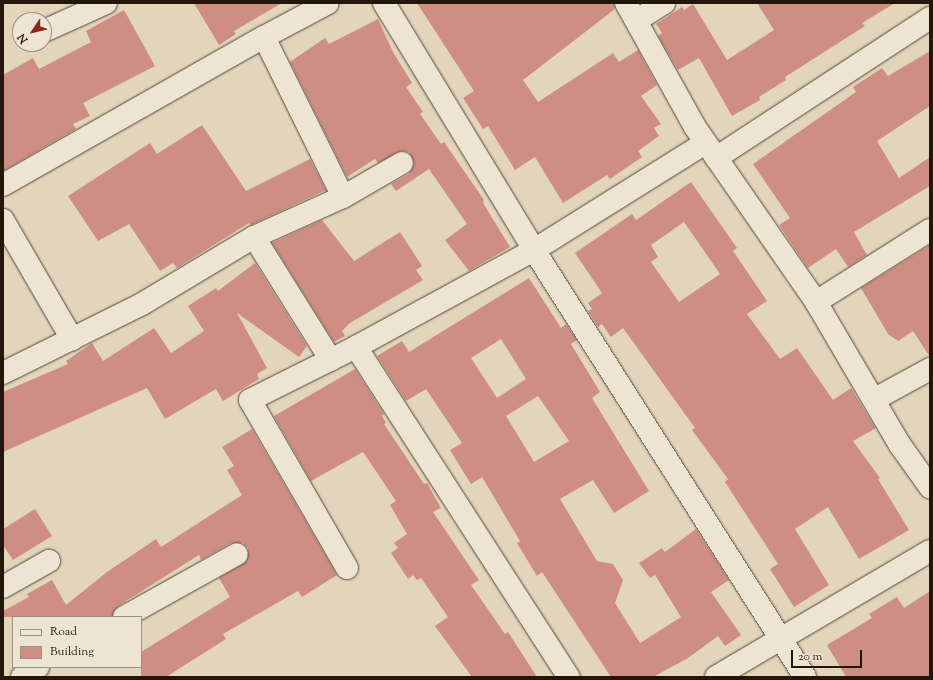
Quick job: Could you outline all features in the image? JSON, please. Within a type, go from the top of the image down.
[{"type":"street","points":[[52,27],[106,3]]},
{"type":"street","points":[[3,185],[264,37],[328,3]]},
{"type":"street","points":[[384,3],[534,250],[805,677]]},
{"type":"street","points":[[664,3],[632,12],[711,150],[816,302],[876,399],[900,445],[930,487]]},
{"type":"street","points":[[347,568],[250,400],[356,347],[534,250],[711,150],[930,18]]},
{"type":"street","points":[[264,37],[342,197]]},
{"type":"street","points":[[3,373],[142,304],[254,237],[342,197],[402,163]]},
{"type":"street","points":[[3,220],[72,338]]},
{"type":"street","points":[[816,302],[930,230]]},
{"type":"street","points":[[254,237],[330,360]]},
{"type":"street","points":[[356,347],[569,677]]},
{"type":"street","points":[[876,399],[930,369]]},
{"type":"street","points":[[716,677],[930,551]]},
{"type":"street","points":[[126,616],[237,554]]},
{"type":"street","points":[[3,588],[49,561]]},
{"type":"street","points":[[22,677],[36,668]]},
{"type":"building","points":[[194,3],[282,3],[234,31],[236,34],[219,45]]},
{"type":"building","points":[[417,3],[614,3],[615,9],[523,80],[538,102],[613,53],[619,62],[638,50],[657,85],[641,96],[661,124],[654,128],[659,136],[638,151],[642,157],[610,179],[607,175],[563,203],[535,157],[515,170],[488,126],[483,129],[463,98],[474,91]]},
{"type":"building","points":[[757,3],[895,3],[862,23],[865,26],[785,77],[786,80],[759,97],[760,100],[732,116],[699,58],[678,70],[658,36],[662,33],[656,24],[682,7],[684,10],[693,4],[727,60],[774,30]]},
{"type":"building","points":[[124,10],[155,66],[83,103],[90,116],[73,124],[76,129],[3,171],[3,75],[33,58],[39,69],[91,42],[86,31]]},
{"type":"building","points":[[378,19],[393,52],[412,83],[406,87],[423,112],[420,114],[441,144],[444,142],[484,200],[483,203],[510,247],[469,271],[445,240],[467,224],[429,169],[396,191],[391,184],[409,174],[414,163],[409,152],[402,151],[378,163],[375,159],[347,177],[290,62],[325,38],[329,44]]},
{"type":"building","points":[[930,51],[930,106],[877,141],[899,178],[930,157],[930,186],[854,232],[867,255],[848,267],[836,249],[808,268],[779,225],[790,218],[753,164],[856,92],[853,87],[882,68],[888,76]]},
{"type":"building","points":[[202,125],[246,191],[310,159],[326,190],[251,225],[249,223],[177,268],[173,263],[160,271],[129,224],[98,241],[68,196],[150,143],[157,154]]},
{"type":"building","points":[[691,182],[737,248],[733,251],[767,301],[747,314],[780,359],[797,348],[833,400],[851,388],[876,428],[853,441],[880,478],[878,479],[909,530],[859,559],[828,507],[795,529],[829,585],[794,607],[770,569],[778,564],[725,482],[728,479],[692,430],[695,428],[623,328],[611,337],[602,324],[598,327],[588,311],[592,309],[588,303],[602,293],[575,253],[632,214],[636,220]],"holes":[[[684,222],[720,274],[679,302],[651,262],[658,257],[651,245]]]},
{"type":"building","points":[[322,220],[354,261],[400,232],[422,266],[416,270],[423,280],[350,323],[342,331],[345,336],[334,342],[272,243]]},
{"type":"building","points":[[930,245],[930,357],[913,331],[898,341],[888,334],[861,288]]},
{"type":"building","points":[[255,263],[307,346],[299,357],[237,313],[267,368],[257,374],[259,379],[223,401],[216,389],[165,419],[147,388],[3,452],[3,392],[68,364],[66,361],[92,343],[103,361],[154,328],[171,353],[204,331],[188,306],[216,288],[218,291]]},
{"type":"building","points":[[529,278],[561,328],[566,324],[577,340],[571,344],[600,392],[592,398],[649,491],[614,513],[593,480],[560,499],[597,561],[613,564],[623,580],[615,603],[640,643],[681,617],[655,575],[650,578],[639,563],[662,548],[665,552],[696,529],[729,580],[711,592],[741,635],[725,646],[718,636],[688,658],[653,677],[611,677],[542,572],[537,576],[517,543],[520,541],[482,477],[471,484],[450,450],[462,443],[426,389],[406,401],[377,356],[402,341],[409,352]],"holes":[[[501,339],[526,379],[497,398],[471,358]],[[538,396],[569,441],[534,462],[506,416]]]},
{"type":"building","points":[[355,369],[384,414],[382,416],[386,423],[384,424],[424,484],[427,483],[441,508],[433,512],[479,580],[471,585],[505,634],[508,632],[537,677],[472,677],[435,626],[448,617],[421,578],[417,580],[413,575],[408,579],[391,553],[398,548],[394,543],[407,534],[390,505],[396,501],[363,452],[311,481],[274,416]]},
{"type":"building","points":[[252,429],[337,575],[302,597],[298,591],[223,634],[226,639],[166,677],[141,677],[142,651],[230,597],[219,578],[247,561],[248,548],[243,543],[231,543],[201,560],[199,555],[118,606],[113,616],[3,617],[3,611],[29,597],[27,594],[52,580],[66,605],[107,572],[156,539],[161,547],[242,495],[227,470],[234,466],[222,447]]},
{"type":"building","points":[[35,509],[52,536],[13,560],[3,545],[3,529]]},
{"type":"building","points":[[930,591],[930,677],[846,677],[827,645],[872,618],[869,614],[897,597],[904,608]]}]
